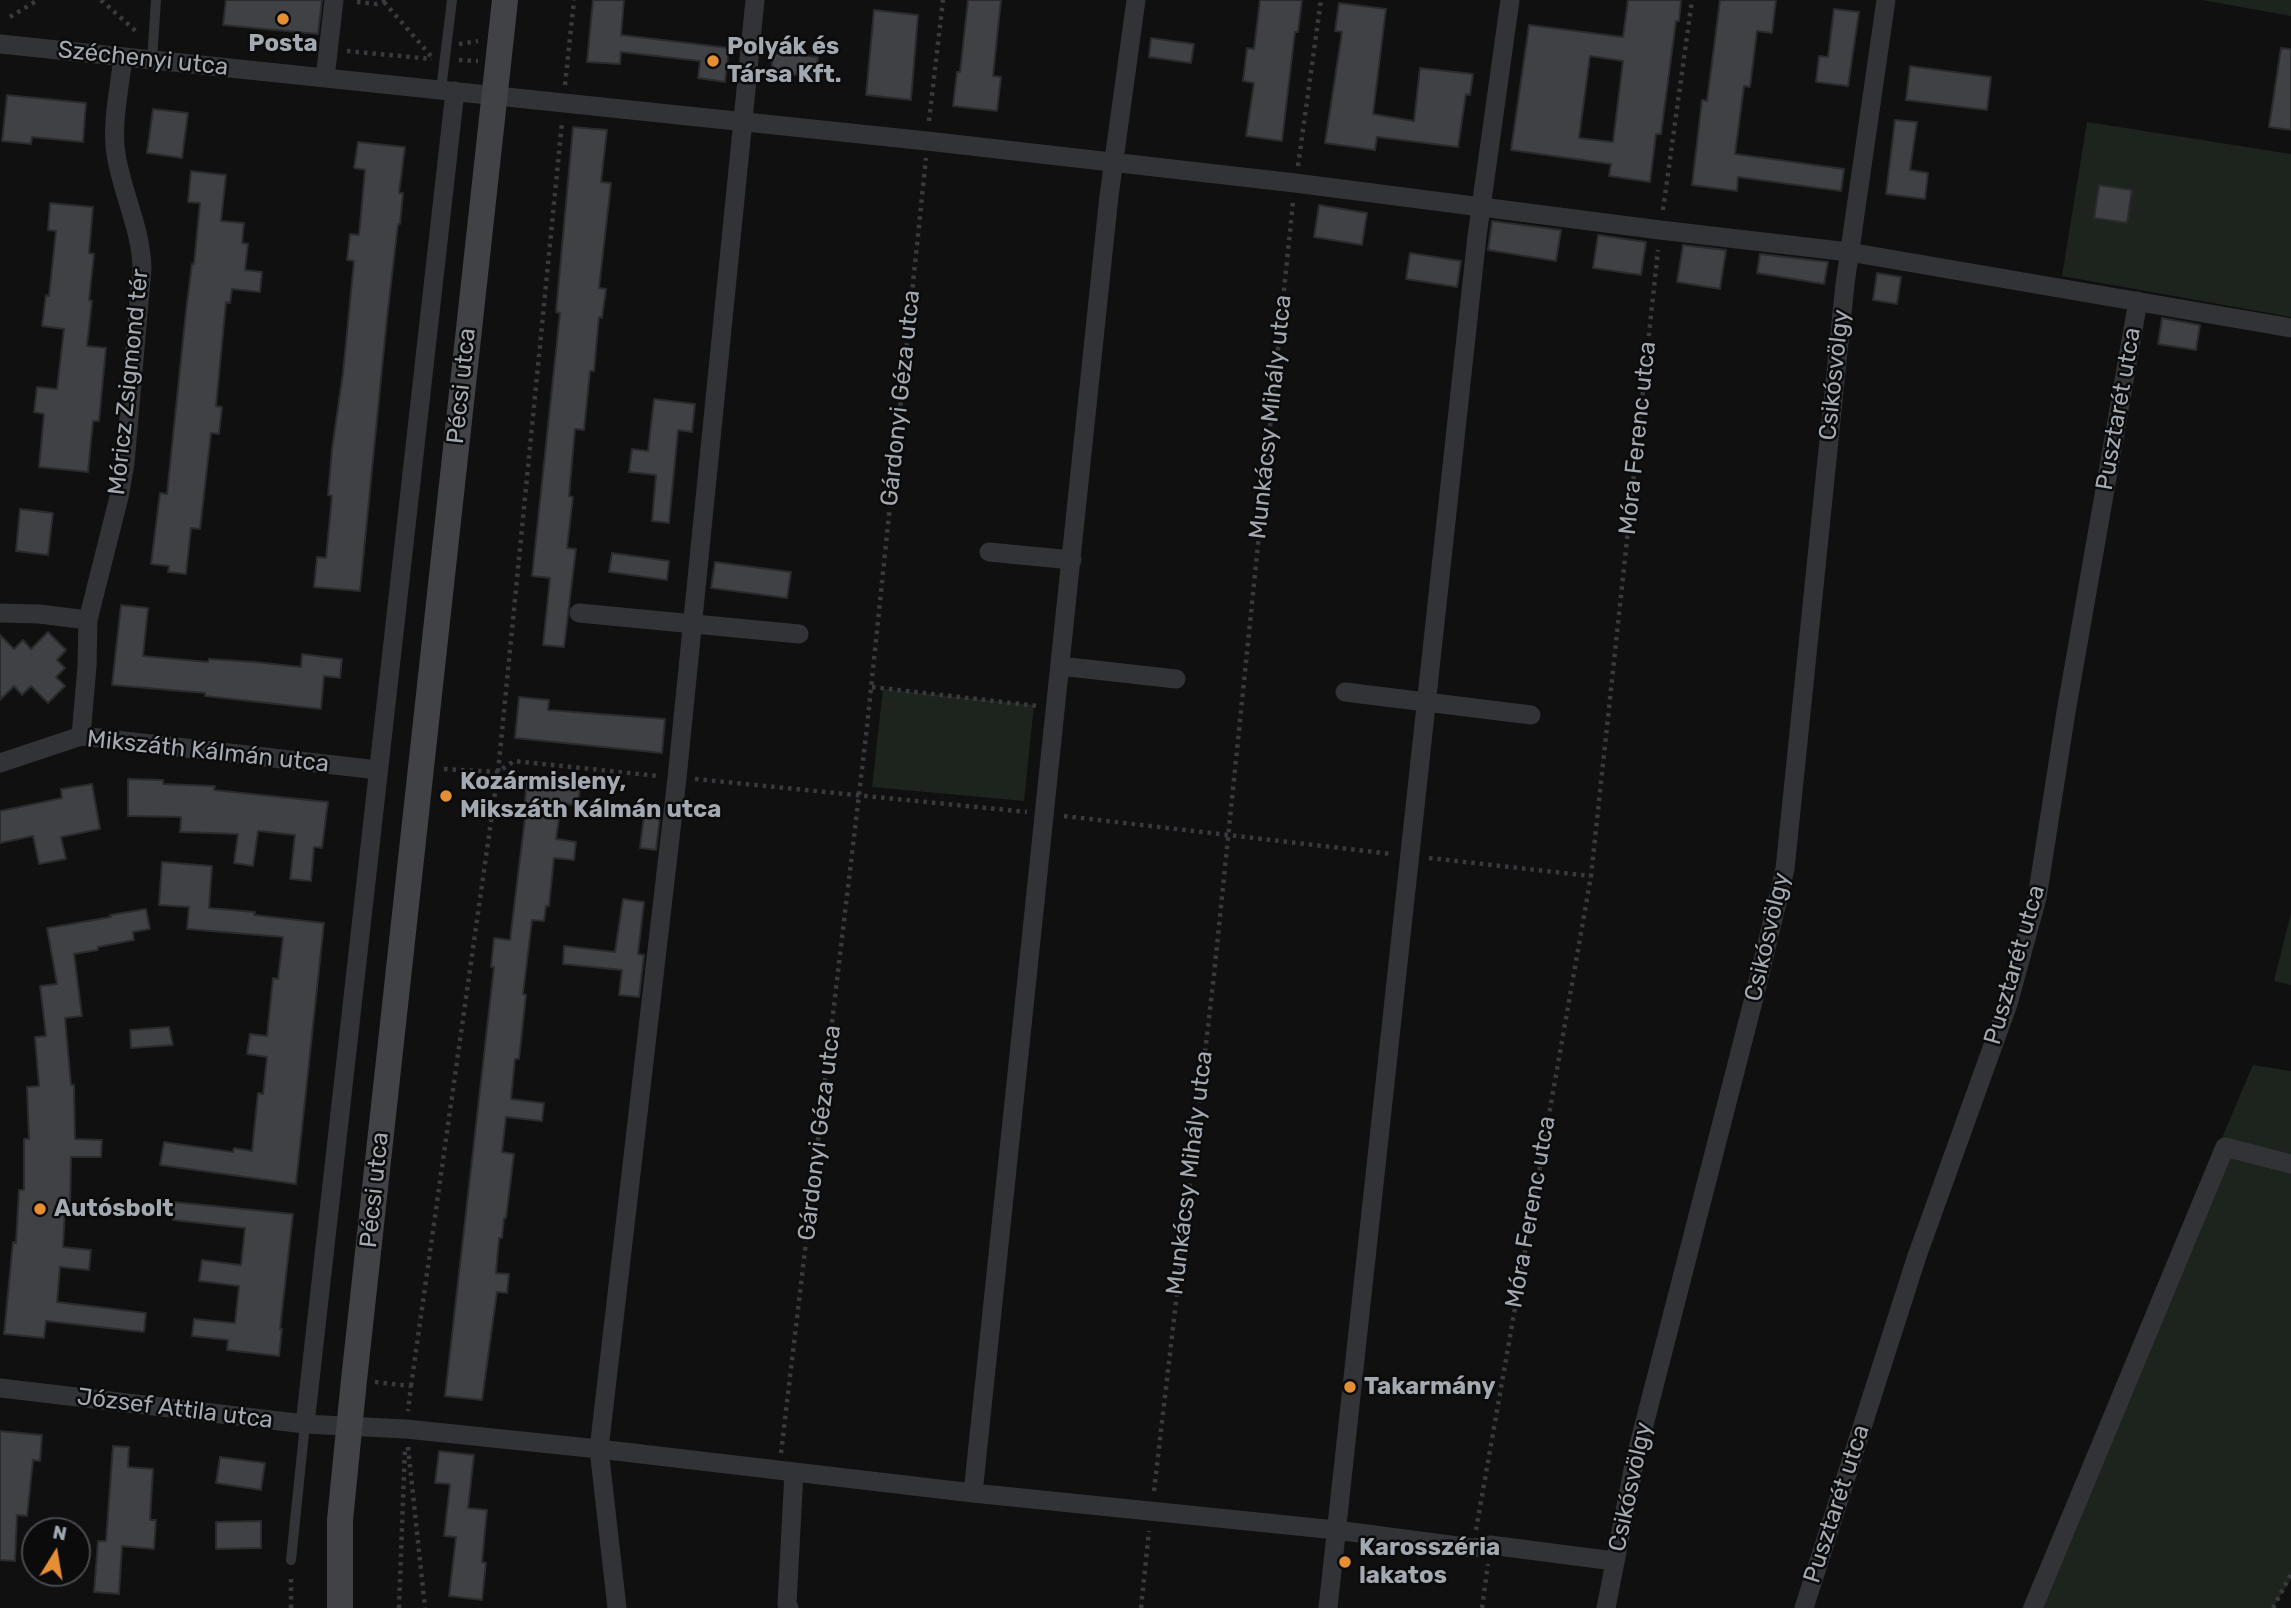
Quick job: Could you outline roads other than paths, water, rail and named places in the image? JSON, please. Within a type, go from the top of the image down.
[{"type":"main road","name":"Pécsi utca","points":[[340,1608],[340,1520],[354,1380],[505,0]]},
{"type":"street","points":[[325,78],[334,0]]},
{"type":"street","points":[[617,1608],[599,1449],[677,778],[755,0]]},
{"type":"street","points":[[973,1493],[1113,163],[1136,0]]},
{"type":"street","points":[[1328,1608],[1481,207],[1510,0]]},
{"type":"street","name":"Csikósvölgy","points":[[1606,1608],[1635,1460],[1785,869],[1813,578],[1849,252],[1886,0]]},
{"type":"street","name":"Széchenyi utca","points":[[0,44],[123,57],[152,53],[325,78],[743,121],[1295,183],[1849,252],[2291,328]]},
{"type":"street","name":"Móricz Zsigmond tér","points":[[81,736],[88,620],[125,463],[142,268],[142,250],[115,149],[123,57]]},
{"type":"street","points":[[305,1424],[378,770],[448,91]]},
{"type":"street","name":"Pusztarét utca","points":[[1804,1608],[1917,1256],[2007,1004],[2037,898],[2066,712],[2138,301]]},
{"type":"street","points":[[989,552],[1072,560]]},
{"type":"street","points":[[0,613],[88,620]]},
{"type":"street","points":[[579,613],[799,634]]},
{"type":"street","points":[[1060,666],[1177,679]]},
{"type":"street","points":[[1345,692],[1531,715]]},
{"type":"street","name":"Mikszáth Kálmán utca","points":[[0,763],[81,736],[378,770]]},
{"type":"street","points":[[2033,1608],[2225,1147],[2291,1164]]},
{"type":"street","name":"József Attila utca","points":[[0,1388],[305,1424],[406,1429],[599,1449],[973,1493],[1614,1561]]},
{"type":"street","points":[[786,1471],[789,1608]]},
{"type":"lane","points":[[152,53],[156,0]]},
{"type":"lane","points":[[448,91],[447,45],[452,0]]},
{"type":"lane","points":[[291,1560],[305,1424]]},
{"type":"place","name":"Posta","points":[[283,19]]},
{"type":"place","name":"Polyák és Társa Kft.","points":[[713,61]]},
{"type":"place","name":"Kozármisleny, Mikszáth Kálmán utca","points":[[446,796]]},
{"type":"place","name":"Autósbolt","points":[[40,1209]]},
{"type":"place","name":"Takarmány","points":[[1350,1387]]},
{"type":"place","name":"Karosszéria lakatos","points":[[1345,1562]]}]
